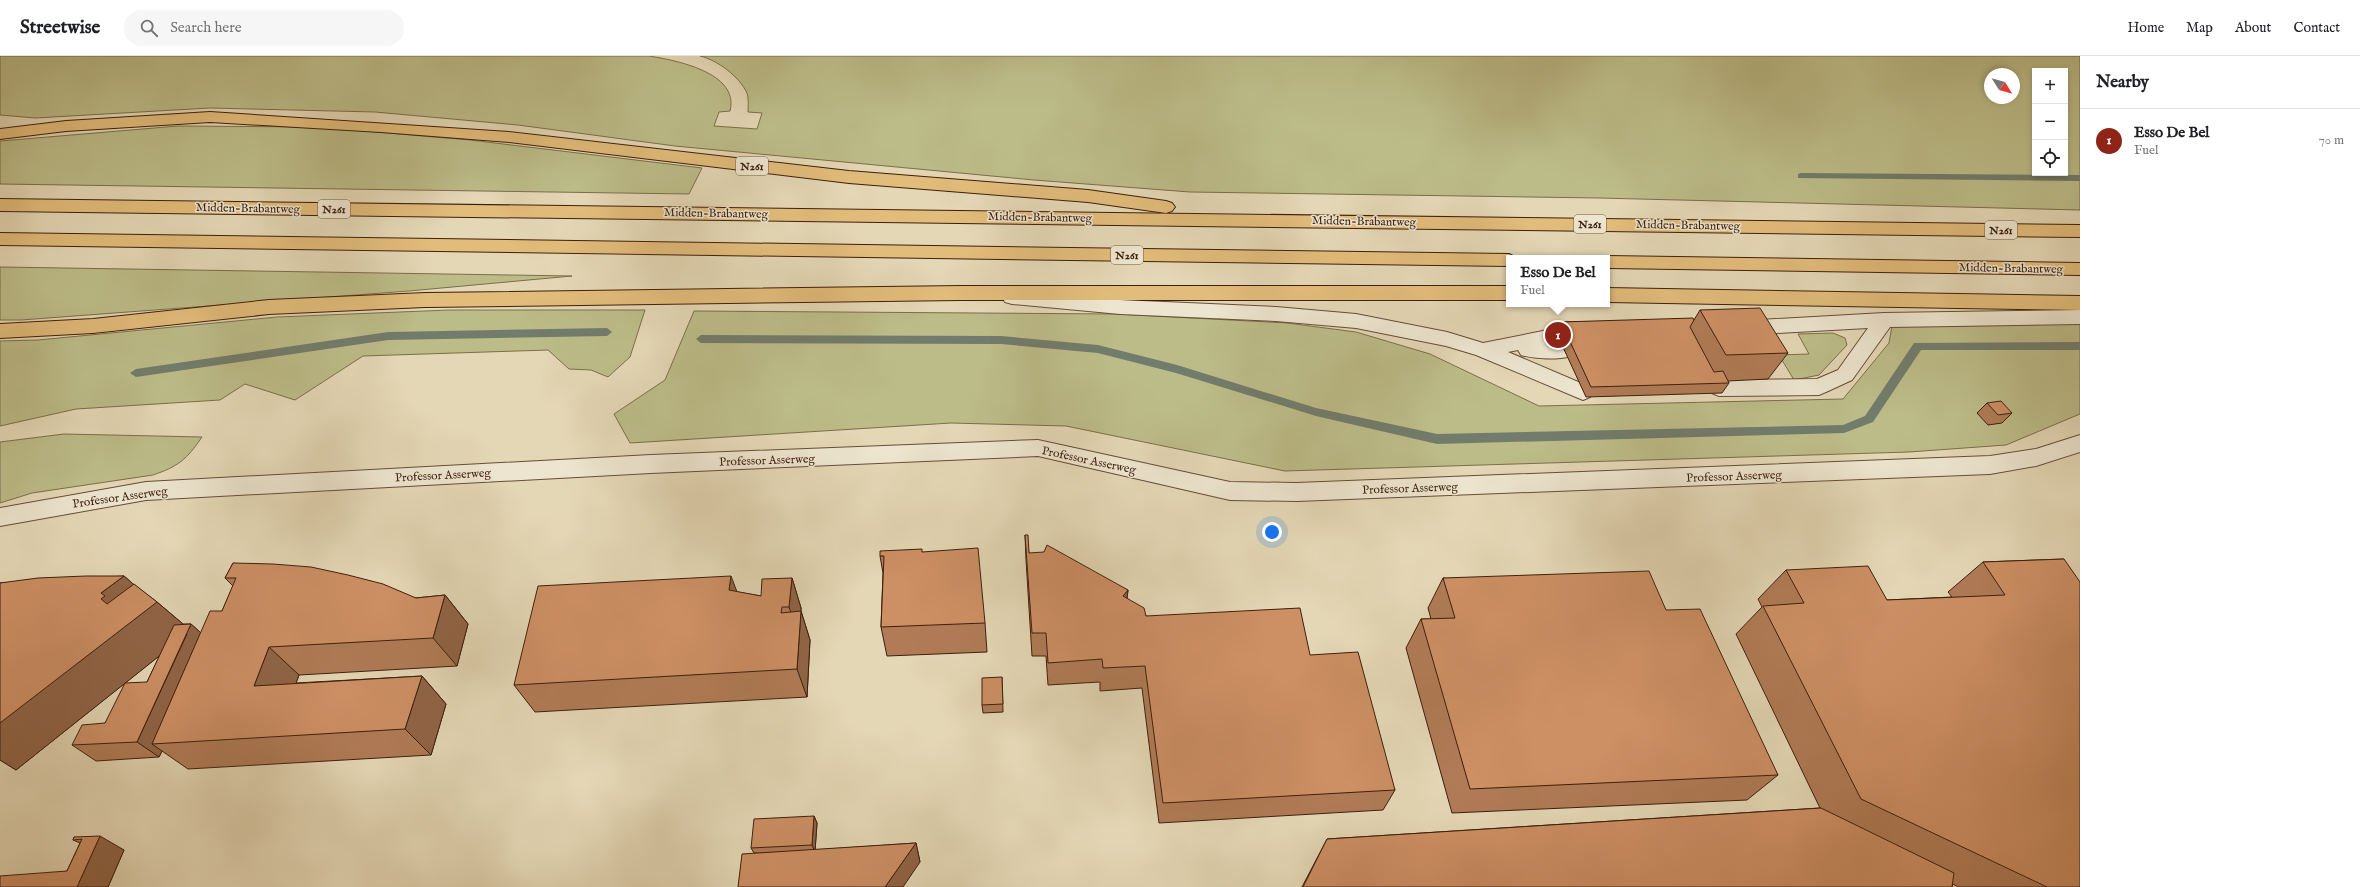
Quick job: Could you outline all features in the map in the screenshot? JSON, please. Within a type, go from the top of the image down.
[{"type":"highway","name":"N261","points":[[0,134],[66,126],[210,117],[381,127],[509,137],[849,177],[1088,196],[1257,219]]},
{"type":"highway","name":"Midden-Brabantweg","points":[[0,205],[1257,219],[2080,231]]},
{"type":"highway","name":"N261","points":[[0,239],[1506,260]]},
{"type":"highway","name":"Midden-Brabantweg","points":[[1610,262],[2080,269]]},
{"type":"highway","points":[[0,331],[93,326],[269,307],[424,300],[961,293],[1506,293]]},
{"type":"highway","points":[[1610,294],[2080,302]]},
{"type":"street","points":[[961,293],[1120,307],[1276,314],[1356,321],[1447,339],[1483,350],[1574,371]]},
{"type":"street","points":[[1719,329],[1884,320],[2080,317]]},
{"type":"street","points":[[1719,388],[1819,387],[1845,375],[1884,320]]},
{"type":"street","points":[[1483,350],[1561,343]]},
{"type":"street","points":[[1483,350],[1583,392]]},
{"type":"street","name":"Professor Asserweg","points":[[0,517],[146,491],[644,465],[1038,448],[1230,491],[1297,492],[1990,465],[2022,461],[2062,451],[2080,443]]},
{"type":"green space","points":[[0,56],[649,56],[674,61],[703,70],[725,87],[730,98],[730,111],[719,112],[714,126],[757,129],[762,113],[748,112],[748,95],[739,81],[720,65],[700,56],[2080,56],[2080,210],[1599,198],[1190,192],[1034,180],[675,146],[518,125],[375,112],[210,108],[35,118],[0,115]]},
{"type":"green space","points":[[178,126],[318,127],[470,140],[702,168],[689,194],[0,184],[0,141]]},
{"type":"green space","points":[[0,267],[572,276],[409,291],[21,320],[0,320]]},
{"type":"green space","points":[[449,310],[645,310],[630,357],[608,377],[591,370],[569,369],[548,350],[363,356],[295,400],[245,384],[220,400],[76,409],[0,426],[0,341],[38,340],[277,317]]},
{"type":"green space","points":[[694,311],[1116,314],[1287,323],[1356,332],[1430,354],[1539,406],[1843,399],[1889,343],[1892,326],[2080,320],[2080,414],[2006,445],[1909,452],[1285,471],[1066,426],[951,423],[630,443],[614,414],[665,380]]},
{"type":"green space","points":[[1833,333],[1845,338],[1847,345],[1819,375],[1794,380],[1779,355],[1809,354],[1798,334]]},
{"type":"green space","points":[[64,434],[202,437],[186,457],[176,465],[153,475],[32,493],[0,503],[0,442]]},
{"type":"building","points":[[1760,308],[1788,353],[1726,355],[1700,310]]},
{"type":"building","points":[[1693,318],[1694,320],[1690,327],[1714,372],[1723,371],[1729,383],[1591,387],[1561,322]]},
{"type":"building","points":[[2001,401],[2012,413],[1998,415],[1987,403]]},
{"type":"building","points":[[1025,535],[1028,535],[1029,553],[1044,552],[1047,545],[1128,590],[1123,596],[1144,608],[1146,616],[1300,608],[1310,655],[1358,652],[1395,790],[1163,803],[1145,666],[1103,668],[1102,659],[1048,663],[1046,633],[1032,633]]},
{"type":"building","points":[[978,548],[985,623],[881,627],[884,556],[880,556],[880,551],[922,549],[922,552]]},
{"type":"building","points":[[2064,559],[2080,582],[2080,887],[2047,887],[1861,799],[1763,606],[1804,603],[1786,570],[1868,566],[1887,600],[2005,595],[1983,562]]},
{"type":"building","points":[[233,563],[311,567],[383,584],[416,598],[445,595],[433,638],[269,647],[254,686],[422,676],[405,729],[152,744],[210,611],[222,611],[236,578],[225,578]]},
{"type":"building","points":[[1649,571],[1666,610],[1700,609],[1778,775],[1470,789],[1421,619],[1455,618],[1443,578]]},
{"type":"building","points":[[124,576],[101,593],[105,596],[101,599],[107,604],[134,584],[157,602],[0,723],[0,583],[38,578]]},
{"type":"building","points":[[731,576],[729,590],[761,596],[762,579],[792,578],[789,607],[782,607],[781,613],[801,611],[797,669],[514,685],[538,586]]},
{"type":"building","points":[[191,624],[137,742],[72,745],[82,725],[105,723],[125,683],[147,682],[174,625]]},
{"type":"building","points":[[1002,677],[1003,704],[982,705],[982,678]]},
{"type":"building","points":[[1821,808],[1954,873],[1952,887],[1303,887],[1327,839]]},
{"type":"building","points":[[814,816],[812,845],[751,848],[754,819]]},
{"type":"building","points":[[100,836],[77,887],[0,887],[0,876],[67,871],[82,839],[73,840],[74,837]]},
{"type":"building","points":[[916,843],[885,887],[738,887],[742,854]]},
{"type":"waterway","points":[[1801,176],[2080,178]]},
{"type":"waterway","points":[[136,373],[388,336],[607,332]]},
{"type":"waterway","points":[[701,339],[1001,340],[1098,349],[1177,369],[1316,412],[1437,439],[1844,429],[1869,419],[1918,346],[2080,346]]},
{"type":"place","name":"Esso De Bel","points":[[1558,335]]}]
